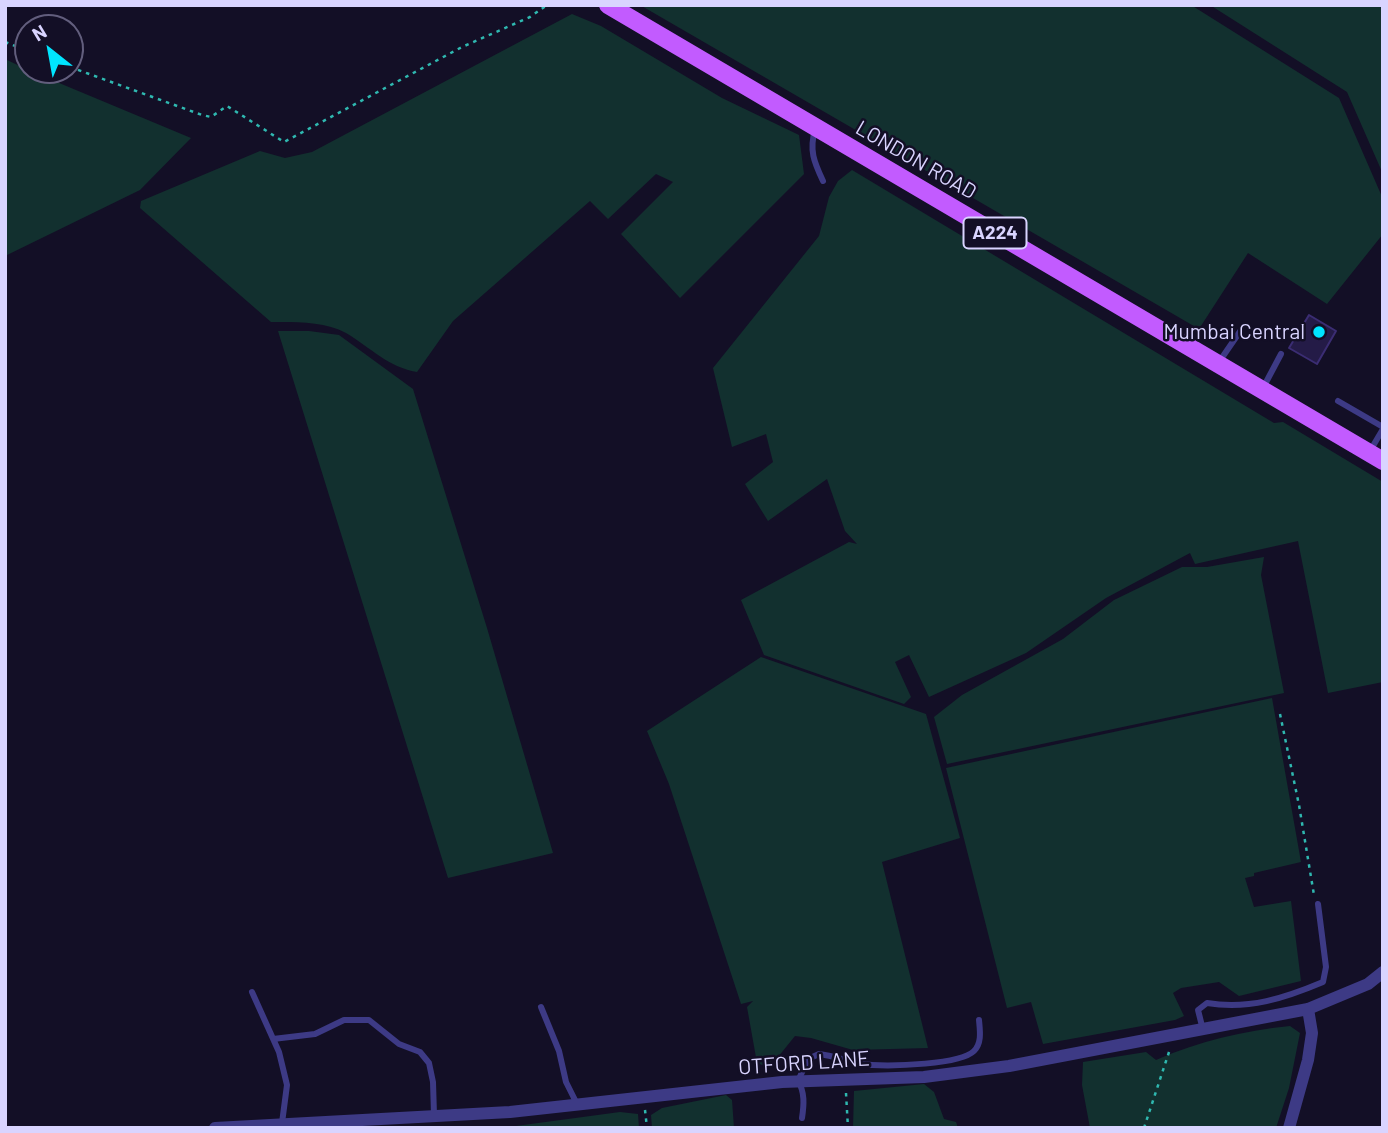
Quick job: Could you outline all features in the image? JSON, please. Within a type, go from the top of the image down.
[{"type":"main road","name":"LONDON ROAD","points":[[608,5],[1376,457]]},
{"type":"street","name":"OTFORD LANE","points":[[215,1128],[510,1112],[798,1081],[923,1077],[1009,1066],[1308,1009],[1368,984],[1383,972]]},
{"type":"street","points":[[1289,1128],[1308,1060],[1312,1033],[1308,1009]]},
{"type":"lane","points":[[816,127],[811,144],[813,160],[823,181]]},
{"type":"lane","points":[[1218,364],[1241,330]]},
{"type":"lane","points":[[1262,389],[1281,354]]},
{"type":"lane","points":[[1338,401],[1383,428],[1376,457]]},
{"type":"lane","points":[[1203,1030],[1198,1010],[1207,1003],[1233,1007],[1291,995],[1323,982],[1326,967],[1318,904]]},
{"type":"lane","points":[[252,992],[279,1052],[287,1085],[282,1123]]},
{"type":"lane","points":[[541,1007],[559,1051],[566,1082],[577,1104]]},
{"type":"lane","points":[[273,1039],[315,1034],[344,1020],[369,1020],[399,1044],[420,1052],[429,1063],[433,1082],[434,1115]]},
{"type":"lane","points":[[802,1118],[804,1099],[798,1081],[808,1059],[819,1054],[870,1065],[923,1064],[965,1057],[975,1050],[980,1040],[979,1020]]},
{"type":"path","points":[[84,72],[202,115],[211,117],[227,106],[284,142],[547,5]]},
{"type":"path","points":[[1280,714],[1300,805],[1311,890],[1318,904]]},
{"type":"path","points":[[1144,1128],[1174,1036]]},
{"type":"path","points":[[846,1079],[848,1128]]},
{"type":"path","points":[[644,1097],[647,1128]]},
{"type":"green space","points":[[640,5],[1191,5],[1339,98],[1383,199],[1383,234],[1327,304],[1248,253],[1199,329]]},
{"type":"green space","points":[[1210,5],[1383,5],[1383,174],[1347,92]]},
{"type":"green space","points":[[572,14],[601,26],[722,98],[799,135],[804,174],[680,298],[621,234],[673,182],[656,174],[608,219],[590,201],[453,321],[417,372],[397,366],[337,329],[309,323],[271,322],[140,208],[141,201],[260,151],[285,158],[312,152]]},
{"type":"green space","points":[[5,59],[14,63],[14,84],[62,84],[191,138],[140,190],[5,256]]},
{"type":"green space","points":[[852,170],[1274,423],[1283,422],[1383,482],[1383,682],[1328,693],[1298,541],[1195,564],[1190,553],[1106,598],[1026,653],[929,697],[909,655],[895,662],[911,697],[904,704],[764,655],[741,600],[849,542],[857,544],[845,531],[827,479],[768,521],[745,484],[773,462],[766,434],[732,447],[713,368],[819,236],[829,197],[838,181]]},
{"type":"green space","points":[[278,331],[339,335],[413,389],[553,853],[448,878]]},
{"type":"green space","points":[[1264,557],[1261,575],[1284,693],[947,764],[934,717],[962,695],[1063,639],[1114,600],[1182,567],[1207,567]]},
{"type":"green space","points":[[761,657],[926,714],[960,838],[882,862],[928,1048],[853,1050],[795,1036],[778,1057],[765,1066],[757,1063],[747,1007],[753,1001],[741,1004],[669,784],[647,731]]},
{"type":"green space","points":[[1272,698],[1301,862],[1254,873],[1254,876],[1245,878],[1254,907],[1291,901],[1301,981],[1239,996],[1219,982],[1181,988],[1173,993],[1184,1016],[1175,1020],[1043,1044],[1031,1002],[1007,1008],[946,768]]},
{"type":"green space","points":[[1290,1026],[1300,1033],[1289,1088],[1276,1128],[1090,1128],[1082,1085],[1083,1062],[1146,1052],[1156,1060],[1188,1047],[1222,1038]]},
{"type":"green space","points":[[924,1084],[934,1092],[944,1119],[956,1122],[958,1128],[853,1128],[854,1091]]},
{"type":"green space","points":[[726,1095],[732,1100],[734,1128],[652,1128],[651,1115],[662,1108]]},
{"type":"green space","points":[[620,1112],[638,1114],[639,1128],[501,1128]]},
{"type":"building","points":[[1309,315],[1336,331],[1317,364],[1289,348]]},
{"type":"place","name":"Mumbai Central","points":[[1319,332]]}]
